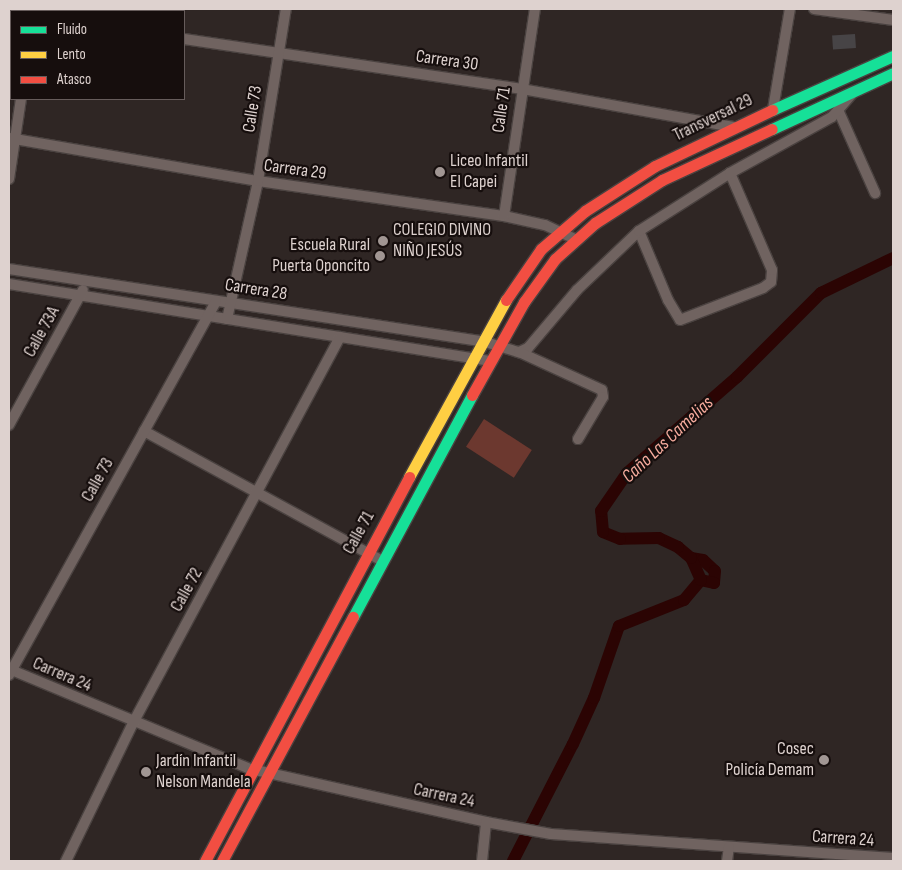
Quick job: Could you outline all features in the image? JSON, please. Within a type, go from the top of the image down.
[{"type":"main road","name":"Transversal 29","points":[[560,231],[619,187],[734,127],[893,56]]},
{"type":"main road","name":"Transversal 29","points":[[575,239],[627,200],[662,180],[893,73]]},
{"type":"main road","name":"Calle 71","points":[[205,861],[251,768],[482,341],[525,269],[560,231]]},
{"type":"main road","name":"Calle 71","points":[[222,861],[267,773],[499,345],[539,279],[575,239]]},
{"type":"street","name":"Calle 73","points":[[227,319],[258,181],[286,9]]},
{"type":"street","name":"Calle 71","points":[[504,216],[534,9]]},
{"type":"street","points":[[773,109],[790,9]]},
{"type":"street","points":[[814,9],[893,20]]},
{"type":"street","name":"Carrera 30","points":[[185,39],[522,89],[734,127]]},
{"type":"street","points":[[519,352],[528,348],[577,290],[638,231],[730,173],[839,112],[854,91]]},
{"type":"street","points":[[9,179],[12,138],[21,100]]},
{"type":"street","points":[[839,112],[875,193]]},
{"type":"street","name":"Carrera 29","points":[[12,138],[258,181],[504,216],[560,231],[575,239]]},
{"type":"street","points":[[638,231],[668,300],[680,320],[763,288],[771,282],[772,270],[730,173]]},
{"type":"street","name":"Carrera 28","points":[[9,269],[499,345],[519,352],[602,390],[603,397],[578,439]]},
{"type":"street","name":"Calle 73A","points":[[9,425],[88,281]]},
{"type":"street","name":"Carrera 28","points":[[9,284],[491,361]]},
{"type":"street","name":"Calle 73","points":[[10,672],[216,301]]},
{"type":"street","name":"Calle 72","points":[[66,861],[133,723],[340,337]]},
{"type":"street","points":[[144,431],[382,561]]},
{"type":"street","name":"Carrera 24","points":[[10,672],[133,723],[267,773],[509,827],[551,834],[893,858]]},
{"type":"street","points":[[482,861],[486,822]]},
{"type":"street","points":[[727,861],[729,847]]},
{"type":"shaded area","points":[[484,419],[532,450],[514,478],[466,447]]},
{"type":"building","points":[[855,34],[856,48],[833,50],[832,36]]},
{"type":"waterway","name":"Caño Las Camelias","points":[[513,861],[573,744],[594,698],[619,626],[684,600],[701,580],[691,558],[678,547],[659,538],[620,539],[603,532],[601,511],[627,473],[737,377],[821,293],[893,258]]},
{"type":"waterway","points":[[691,558],[703,560],[715,571],[714,583],[701,580]]},
{"type":"traffic: fast","points":[[772,110],[893,56]]},
{"type":"traffic: fast","points":[[772,129],[893,73]]},
{"type":"traffic: fast","points":[[353,617],[472,395]]},
{"type":"traffic: slow","points":[[409,477],[506,300]]},
{"type":"traffic: jam","points":[[506,300],[541,249],[585,211],[655,166],[772,110]]},
{"type":"traffic: jam","points":[[472,395],[524,302],[555,259],[595,223],[662,180],[772,129]]},
{"type":"traffic: jam","points":[[205,861],[409,477]]},
{"type":"traffic: jam","points":[[222,861],[353,617]]},
{"type":"place","name":"Liceo Infantil El Capei","points":[[440,172]]},
{"type":"place","name":"COLEGIO DIVINO NIÑO JESÚS","points":[[383,241]]},
{"type":"place","name":"Escuela Rural Puerta Oponcito","points":[[380,256]]},
{"type":"place","name":"Cosec Policía Demam","points":[[824,760]]},
{"type":"place","name":"Jardín Infantil Nelson Mandela","points":[[146,772]]}]
